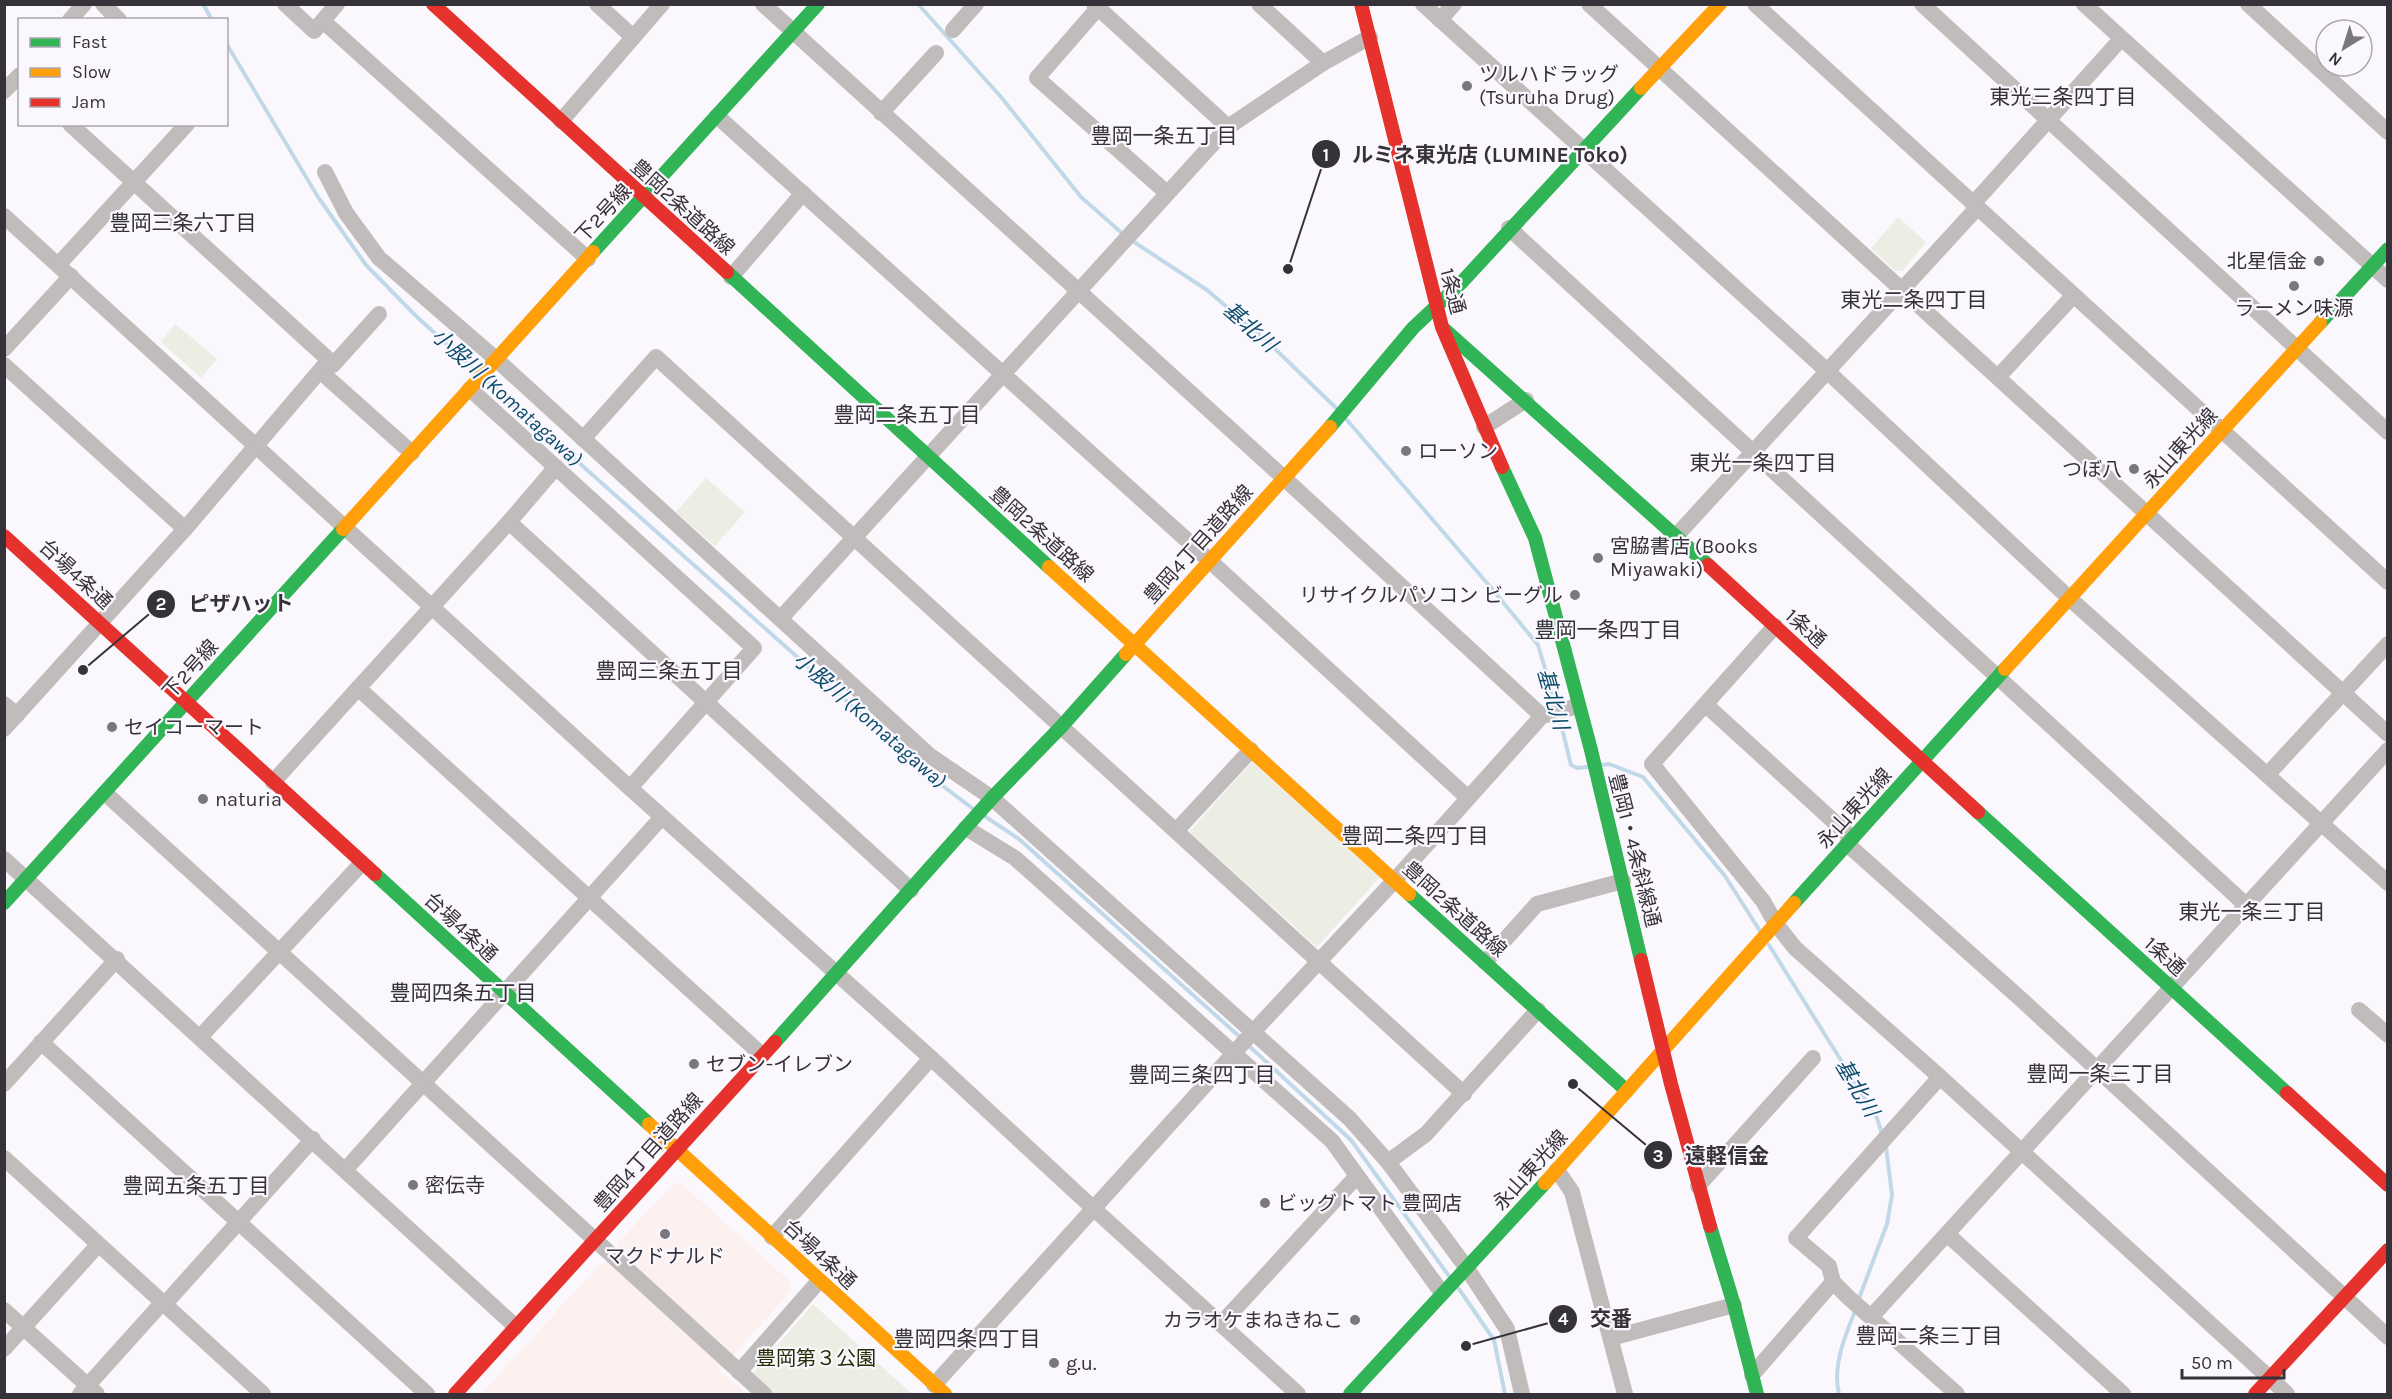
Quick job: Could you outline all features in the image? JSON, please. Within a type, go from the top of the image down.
[{"type":"street","points":[[72,18],[84,4]]},
{"type":"street","points":[[103,4],[117,18]]},
{"type":"street","points":[[285,4],[314,31],[337,4]]},
{"type":"street","name":"豊岡2条道路線","points":[[433,4],[730,277],[1627,1091]]},
{"type":"street","points":[[597,4],[633,37]]},
{"type":"street","points":[[561,121],[662,4]]},
{"type":"street","points":[[763,4],[1284,478],[1551,714]]},
{"type":"street","name":"下2号線","points":[[4,903],[818,4]]},
{"type":"street","points":[[953,30],[976,4]]},
{"type":"street","points":[[1259,4],[1323,63]]},
{"type":"street","name":"1条通","points":[[1361,4],[1415,228],[1442,327],[1676,536],[2388,1185]]},
{"type":"street","points":[[1423,4],[1826,370],[2069,598],[2386,879]]},
{"type":"street","points":[[1440,20],[1455,4]]},
{"type":"street","points":[[1590,4],[2388,734]]},
{"type":"street","name":"豊岡4丁目道路線","points":[[455,1395],[989,802],[1061,727],[1351,403],[1413,328],[1461,283],[1509,228],[1720,4]]},
{"type":"street","points":[[1755,4],[2221,432],[2388,582]]},
{"type":"street","points":[[2084,4],[2388,280]]},
{"type":"street","points":[[2248,4],[2388,132]]},
{"type":"street","points":[[1167,193],[1037,78],[1096,6],[1228,127]]},
{"type":"street","points":[[1927,6],[2388,432]]},
{"type":"street","points":[[323,21],[588,259]]},
{"type":"street","points":[[781,618],[1228,127],[1323,63],[1370,37]]},
{"type":"street","points":[[1676,536],[1826,370],[1902,290],[2121,39]]},
{"type":"street","points":[[881,112],[936,53]]},
{"type":"street","points":[[4,92],[18,78]]},
{"type":"street","points":[[717,116],[1210,561],[1468,798]]},
{"type":"street","points":[[72,126],[133,182],[412,453]]},
{"type":"street","points":[[4,349],[133,182],[185,126]]},
{"type":"street","points":[[325,172],[346,213],[379,258],[493,363],[583,439],[929,755],[989,802],[1244,1043],[1332,1141],[1445,1290]]},
{"type":"street","points":[[730,277],[803,194]]},
{"type":"street","points":[[4,216],[258,445],[630,788],[932,1058],[1298,1395]]},
{"type":"street","points":[[1509,228],[2247,906]]},
{"type":"street","name":"永山東光線","points":[[1350,1395],[1557,1170],[1849,841],[2388,249]]},
{"type":"street","points":[[1998,377],[2073,296]]},
{"type":"street","points":[[4,729],[11,710],[100,623],[185,529],[324,366],[333,365],[379,314]]},
{"type":"street","name":"豊岡1・4条斜線通","points":[[1442,327],[1484,428],[1535,538],[1591,750],[1698,1186],[1734,1305],[1756,1395]]},
{"type":"street","points":[[583,439],[656,357],[1464,1094]]},
{"type":"street","points":[[4,365],[185,529]]},
{"type":"street","points":[[473,385],[556,466],[754,648],[630,788]]},
{"type":"street","points":[[1484,428],[1526,400]]},
{"type":"street","points":[[273,782],[509,522],[556,466]]},
{"type":"street","points":[[509,522],[705,704],[911,890]]},
{"type":"street","name":"台場4条通","points":[[4,536],[939,1390]]},
{"type":"street","points":[[1775,626],[1652,764],[1763,901],[1773,927],[2022,1151],[2287,1395]]},
{"type":"street","points":[[2268,774],[2388,644]]},
{"type":"street","points":[[358,688],[762,1055]]},
{"type":"street","points":[[1706,705],[1849,841],[2388,1337]]},
{"type":"street","points":[[939,1390],[1094,1209],[1468,798],[1551,714],[1578,706]]},
{"type":"street","points":[[1176,831],[1251,750]]},
{"type":"street","points":[[1868,1314],[1947,1234],[2388,750]]},
{"type":"street","points":[[105,793],[764,1395]]},
{"type":"street","points":[[346,1169],[662,817]]},
{"type":"street","points":[[969,825],[1015,858],[1244,1043],[1350,1119],[1388,1162],[1507,1329],[1522,1395]]},
{"type":"street","points":[[4,859],[117,959],[516,1327]]},
{"type":"street","points":[[201,1036],[362,863]]},
{"type":"street","points":[[1485,962],[1537,904],[1623,881]]},
{"type":"street","points":[[4,1084],[117,959]]},
{"type":"street","points":[[1388,1162],[1426,1134],[1538,1010]]},
{"type":"street","points":[[2359,1010],[2388,1035]]},
{"type":"street","points":[[41,1042],[427,1395]]},
{"type":"street","points":[[772,1237],[932,1058]]},
{"type":"street","points":[[1698,1186],[1813,1058]]},
{"type":"street","points":[[1940,1077],[1796,1238],[1829,1266],[1833,1282],[1957,1395]]},
{"type":"street","points":[[4,1310],[88,1392],[163,1304],[313,1139]]},
{"type":"street","points":[[4,1158],[263,1395]]},
{"type":"street","points":[[1557,1170],[1572,1192],[1625,1395]]},
{"type":"street","points":[[1221,1324],[1357,1176]]},
{"type":"street","points":[[1947,1234],[2122,1395]]},
{"type":"street","points":[[4,1349],[98,1245]]},
{"type":"street","points":[[2255,1395],[2388,1250]]},
{"type":"street","points":[[738,1372],[819,1281]]},
{"type":"street","points":[[1752,1375],[1833,1282]]},
{"type":"street","points":[[1611,1338],[1734,1305]]},
{"type":"shaded area","points":[[681,1183],[790,1281],[791,1291],[720,1370],[747,1394],[481,1394],[599,1265],[606,1263],[618,1250],[618,1243],[672,1185]]},
{"type":"green space","points":[[1898,217],[1926,242],[1902,271],[1895,271],[1871,248]]},
{"type":"green space","points":[[175,324],[217,359],[201,378],[161,342]]},
{"type":"green space","points":[[706,478],[745,512],[715,546],[676,512]]},
{"type":"green space","points":[[1252,762],[1380,877],[1317,947],[1189,832]]},
{"type":"green space","name":"豊岡第３公園","points":[[813,1304],[912,1394],[772,1394],[751,1375]]},
{"type":"waterway","name":"小股川 (Komatagawa)","points":[[203,4],[211,18]]},
{"type":"waterway","name":"基北川","points":[[918,4],[1001,97],[1081,197],[1123,234]]},
{"type":"waterway","name":"小股川 (Komatagawa)","points":[[228,46],[318,197],[366,265],[416,316],[475,370]]},
{"type":"waterway","name":"基北川","points":[[1131,240],[1207,290],[1269,343],[1336,408]]},
{"type":"waterway","name":"小股川 (Komatagawa)","points":[[487,381],[939,783],[972,808]]},
{"type":"waterway","name":"基北川","points":[[1347,420],[1538,645],[1557,709]]},
{"type":"waterway","name":"基北川","points":[[1559,716],[1571,765],[1577,768],[1587,767]]},
{"type":"waterway","name":"基北川","points":[[1601,765],[1609,764],[1643,777],[1725,876],[1760,931]]},
{"type":"waterway","name":"小股川 (Komatagawa)","points":[[986,817],[1019,839],[1241,1038]]},
{"type":"waterway","name":"基北川","points":[[1769,945],[1877,1118],[1882,1134]]},
{"type":"waterway","name":"小股川 (Komatagawa)","points":[[1248,1045],[1351,1140],[1449,1276]]},
{"type":"waterway","name":"基北川","points":[[1858,1301],[1887,1224],[1892,1195],[1886,1147]]},
{"type":"waterway","name":"小股川 (Komatagawa)","points":[[1459,1289],[1494,1340],[1505,1394]]},
{"type":"waterway","name":"基北川","points":[[1839,1394],[1838,1362],[1855,1311]]},
{"type":"traffic: fast","points":[[593,252],[818,4]]},
{"type":"traffic: fast","points":[[1330,427],[1413,328],[1461,283],[1641,88]]},
{"type":"traffic: fast","points":[[2320,323],[2388,249]]},
{"type":"traffic: fast","points":[[727,272],[1049,567]]},
{"type":"traffic: fast","points":[[1445,330],[1708,565]]},
{"type":"traffic: fast","points":[[1502,467],[1535,538],[1591,750],[1641,960]]},
{"type":"traffic: fast","points":[[4,903],[343,529]]},
{"type":"traffic: fast","points":[[775,1042],[992,798],[1061,727],[1126,654]]},
{"type":"traffic: fast","points":[[1794,903],[2005,669]]},
{"type":"traffic: fast","points":[[1978,812],[2287,1093]]},
{"type":"traffic: fast","points":[[375,874],[649,1124]]},
{"type":"traffic: fast","points":[[1409,894],[1627,1091]]},
{"type":"traffic: fast","points":[[1350,1394],[1545,1183]]},
{"type":"traffic: fast","points":[[1710,1226],[1734,1305],[1757,1394]]},
{"type":"traffic: slow","points":[[1641,88],[1720,4]]},
{"type":"traffic: slow","points":[[343,529],[593,252]]},
{"type":"traffic: slow","points":[[2005,669],[2320,323]]},
{"type":"traffic: slow","points":[[1126,654],[1330,427]]},
{"type":"traffic: slow","points":[[1049,567],[1409,894]]},
{"type":"traffic: slow","points":[[1545,1183],[1794,903]]},
{"type":"traffic: slow","points":[[649,1124],[945,1394]]},
{"type":"traffic: jam","points":[[433,4],[727,272]]},
{"type":"traffic: jam","points":[[1361,4],[1442,327],[1502,467]]},
{"type":"traffic: jam","points":[[4,536],[375,874]]},
{"type":"traffic: jam","points":[[1708,565],[1978,812]]},
{"type":"traffic: jam","points":[[1641,960],[1671,1084],[1710,1226]]},
{"type":"traffic: jam","points":[[455,1394],[775,1042]]},
{"type":"traffic: jam","points":[[2287,1093],[2388,1185]]},
{"type":"traffic: jam","points":[[2255,1394],[2388,1250]]},
{"type":"place","name":"ツルハドラッグ (Tsuruha Drug)","points":[[1467,86]]},
{"type":"place","name":"北星信金","points":[[2319,261]]},
{"type":"place","name":"ルミネ東光店 (LUMINE Toko)","points":[[1288,269]]},
{"type":"place","name":"ラーメン味源","points":[[2294,286]]},
{"type":"place","name":"ローソン","points":[[1406,451]]},
{"type":"place","name":"つぼ八","points":[[2134,469]]},
{"type":"place","name":"宮脇書店 (Books Miyawaki)","points":[[1598,558]]},
{"type":"place","name":"リサイクルパソコン ビーグル","points":[[1575,595]]},
{"type":"place","name":"ピザハット","points":[[83,670]]},
{"type":"place","name":"セイコーマート","points":[[112,727]]},
{"type":"place","name":"naturia","points":[[203,799]]},
{"type":"place","name":"セブン-イレブン","points":[[694,1064]]},
{"type":"place","name":"遠軽信金","points":[[1573,1084]]},
{"type":"place","name":"密伝寺","points":[[413,1185]]},
{"type":"place","name":"ビッグトマト 豊岡店","points":[[1265,1203]]},
{"type":"place","name":"マクドナルド","points":[[665,1234]]},
{"type":"place","name":"カラオケまねきねこ","points":[[1355,1320]]},
{"type":"place","name":"交番","points":[[1466,1346]]},
{"type":"place","name":"g.u.","points":[[1054,1363]]},
{"type":"district","name":"東光三条四丁目","points":[[2063,97]]},
{"type":"district","name":"豊岡一条五丁目","points":[[1164,136]]},
{"type":"district","name":"豊岡三条六丁目","points":[[183,223]]},
{"type":"district","name":"東光二条四丁目","points":[[1914,300]]},
{"type":"district","name":"豊岡二条五丁目","points":[[907,415]]},
{"type":"district","name":"東光一条四丁目","points":[[1763,463]]},
{"type":"district","name":"豊岡一条四丁目","points":[[1608,630]]},
{"type":"district","name":"豊岡三条五丁目","points":[[669,671]]},
{"type":"district","name":"豊岡二条四丁目","points":[[1415,836]]},
{"type":"district","name":"東光一条三丁目","points":[[2252,912]]},
{"type":"district","name":"豊岡四条五丁目","points":[[463,993]]},
{"type":"district","name":"豊岡一条三丁目","points":[[2100,1074]]},
{"type":"district","name":"豊岡三条四丁目","points":[[1202,1075]]},
{"type":"district","name":"豊岡五条五丁目","points":[[196,1186]]},
{"type":"district","name":"豊岡二条三丁目","points":[[1929,1336]]},
{"type":"district","name":"豊岡四条四丁目","points":[[967,1339]]}]
